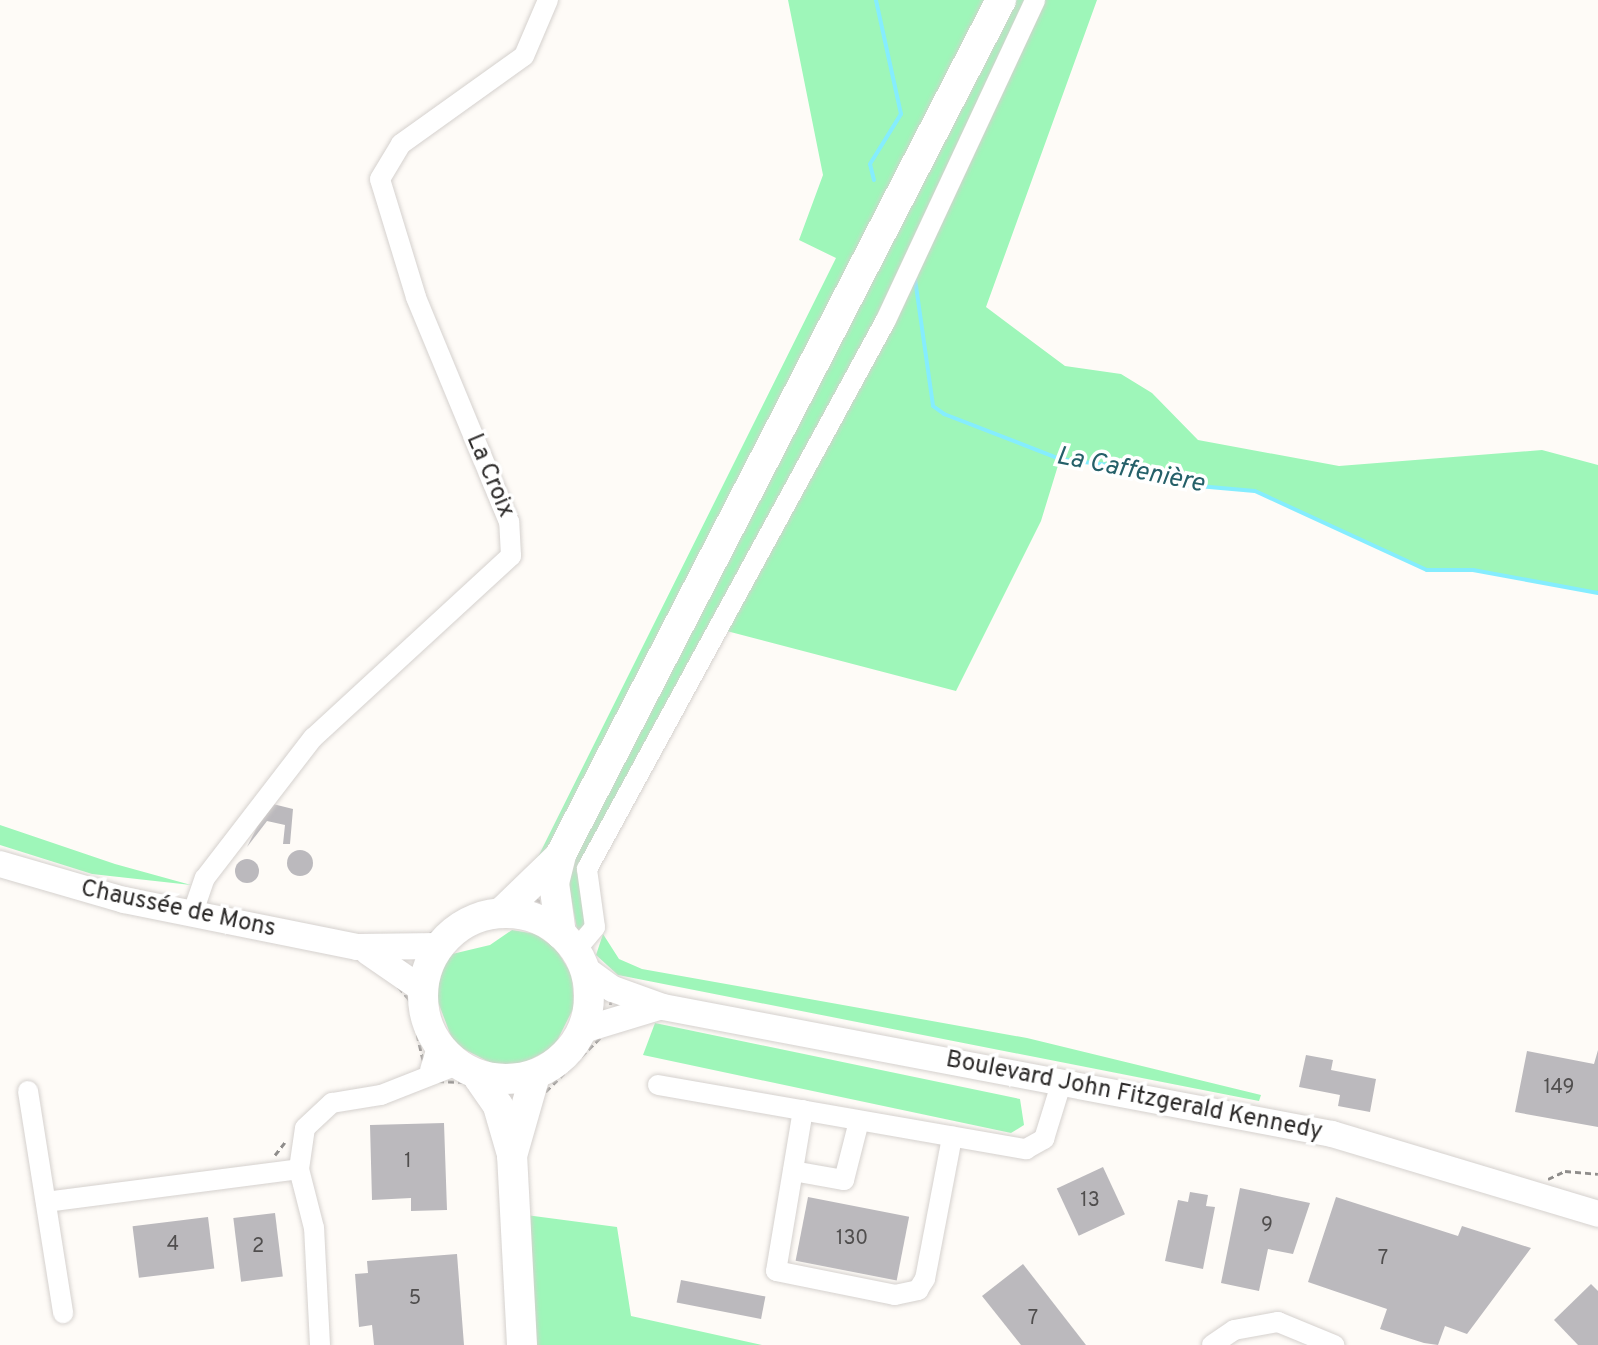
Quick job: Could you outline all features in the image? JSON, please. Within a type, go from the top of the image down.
[{"type":"highway","points":[[445,1063],[535,1075],[562,1058],[595,1030],[554,883],[561,854],[1001,0]]},
{"type":"highway","points":[[522,1345],[512,1156],[498,1106],[445,1063],[423,990],[439,946],[466,922],[509,902],[561,854]]},
{"type":"highway","points":[[509,902],[574,951]]},
{"type":"highway","points":[[512,1156],[535,1075]]},
{"type":"main road","name":"Chaussée de Mons","points":[[0,864],[192,915],[357,947],[439,946]]},
{"type":"main road","name":"Chaussée de Mons","points":[[357,947],[394,964],[423,990]]},
{"type":"main road","name":"Boulevard John Fitzgerald Kennedy","points":[[574,951],[613,989],[663,1007],[1332,1134],[1526,1189],[1598,1214]]},
{"type":"main road","name":"Boulevard John Fitzgerald Kennedy","points":[[595,1030],[663,1007]]},
{"type":"street","name":"La Croix","points":[[192,915],[205,878],[313,738],[511,556],[513,533],[416,297],[380,179],[401,144],[524,56],[548,0]]},
{"type":"street","points":[[574,951],[595,927],[587,869],[886,320],[1035,0]]},
{"type":"street","points":[[320,1345],[314,1228],[299,1169],[305,1128],[319,1110],[396,1090],[445,1063]]},
{"type":"street","points":[[658,1085],[952,1137],[1035,1146],[1061,1084]]},
{"type":"street","points":[[28,1091],[63,1313]]},
{"type":"street","points":[[803,1110],[776,1271],[908,1294],[925,1279],[952,1137]]},
{"type":"street","points":[[793,1171],[844,1180],[859,1121]]},
{"type":"street","points":[[46,1202],[299,1169]]},
{"type":"street","points":[[1212,1345],[1234,1330],[1278,1322],[1334,1345]]},
{"type":"path","points":[[400,938],[429,934],[509,902]]},
{"type":"path","points":[[391,978],[409,999],[445,1063]]},
{"type":"path","points":[[532,1105],[595,1030]]},
{"type":"path","points":[[1526,1189],[1565,1171],[1598,1174]]},
{"type":"green space","points":[[788,0],[985,0],[547,856],[515,882],[539,855],[836,258],[799,240],[823,175]]},
{"type":"green space","points":[[1013,0],[1031,0],[881,317],[581,868],[587,909],[584,928],[577,929],[565,865]]},
{"type":"green space","points":[[1040,0],[1097,0],[986,307],[1065,366],[1121,374],[1152,393],[1198,440],[1339,466],[1542,450],[1598,465],[1598,593],[1473,570],[1427,570],[1255,491],[1164,483],[1125,467],[1060,459],[1041,521],[956,691],[719,629]]},
{"type":"green space","points":[[0,825],[115,864],[191,885],[92,874],[0,845]]},
{"type":"green space","points":[[512,930],[536,934],[556,949],[572,975],[574,1007],[554,1047],[522,1064],[497,1066],[454,1044],[435,994],[448,955],[490,945]]},
{"type":"green space","points":[[603,934],[619,959],[642,969],[1027,1038],[1261,1095],[1259,1101],[618,975],[596,955]]},
{"type":"green space","points":[[655,1023],[1020,1099],[1024,1125],[1011,1133],[643,1055]]},
{"type":"green space","points":[[526,1215],[617,1227],[631,1316],[762,1345],[532,1345]]},
{"type":"building","points":[[269,803],[293,809],[290,844],[283,844],[285,825],[267,821],[247,847]]},
{"type":"building","points":[[300,850],[309,854],[313,863],[309,872],[300,876],[291,872],[287,863],[291,854]]},
{"type":"building","points":[[247,859],[256,862],[259,871],[256,880],[247,883],[238,880],[235,871],[238,862]]},
{"type":"building","points":[[1598,1050],[1598,1127],[1515,1112],[1527,1051],[1594,1064]]},
{"type":"building","points":[[1306,1055],[1333,1060],[1331,1070],[1376,1079],[1370,1112],[1338,1106],[1340,1095],[1299,1087]]},
{"type":"building","points":[[444,1123],[447,1210],[411,1211],[411,1198],[372,1200],[370,1125]]},
{"type":"building","points":[[1103,1167],[1125,1214],[1079,1236],[1057,1189]]},
{"type":"building","points":[[1240,1188],[1310,1203],[1293,1254],[1268,1249],[1259,1291],[1221,1283]]},
{"type":"building","points":[[1190,1192],[1208,1195],[1206,1206],[1215,1207],[1203,1269],[1165,1261],[1178,1200],[1188,1202]]},
{"type":"building","points":[[808,1197],[909,1217],[897,1280],[796,1261]]},
{"type":"building","points":[[1336,1197],[1458,1236],[1462,1226],[1531,1248],[1467,1334],[1445,1326],[1438,1345],[1424,1343],[1380,1329],[1387,1309],[1308,1282]]},
{"type":"building","points":[[275,1213],[283,1277],[241,1282],[233,1218]]},
{"type":"building","points":[[208,1217],[214,1269],[139,1278],[133,1226]]},
{"type":"building","points":[[457,1254],[464,1345],[374,1345],[372,1325],[359,1327],[355,1274],[368,1273],[367,1261]]},
{"type":"building","points":[[1023,1264],[1086,1345],[1021,1345],[982,1296]]},
{"type":"building","points":[[681,1280],[765,1296],[761,1319],[677,1303]]},
{"type":"building","points":[[1591,1284],[1598,1291],[1598,1345],[1578,1345],[1554,1320]]},
{"type":"waterway","name":"La Caffenière","points":[[874,180],[870,164],[901,114],[876,0]]},
{"type":"waterway","name":"La Caffenière","points":[[915,279],[933,406],[944,414],[1060,459],[1125,467],[1164,483],[1255,491],[1427,570],[1473,570],[1598,593]]}]
